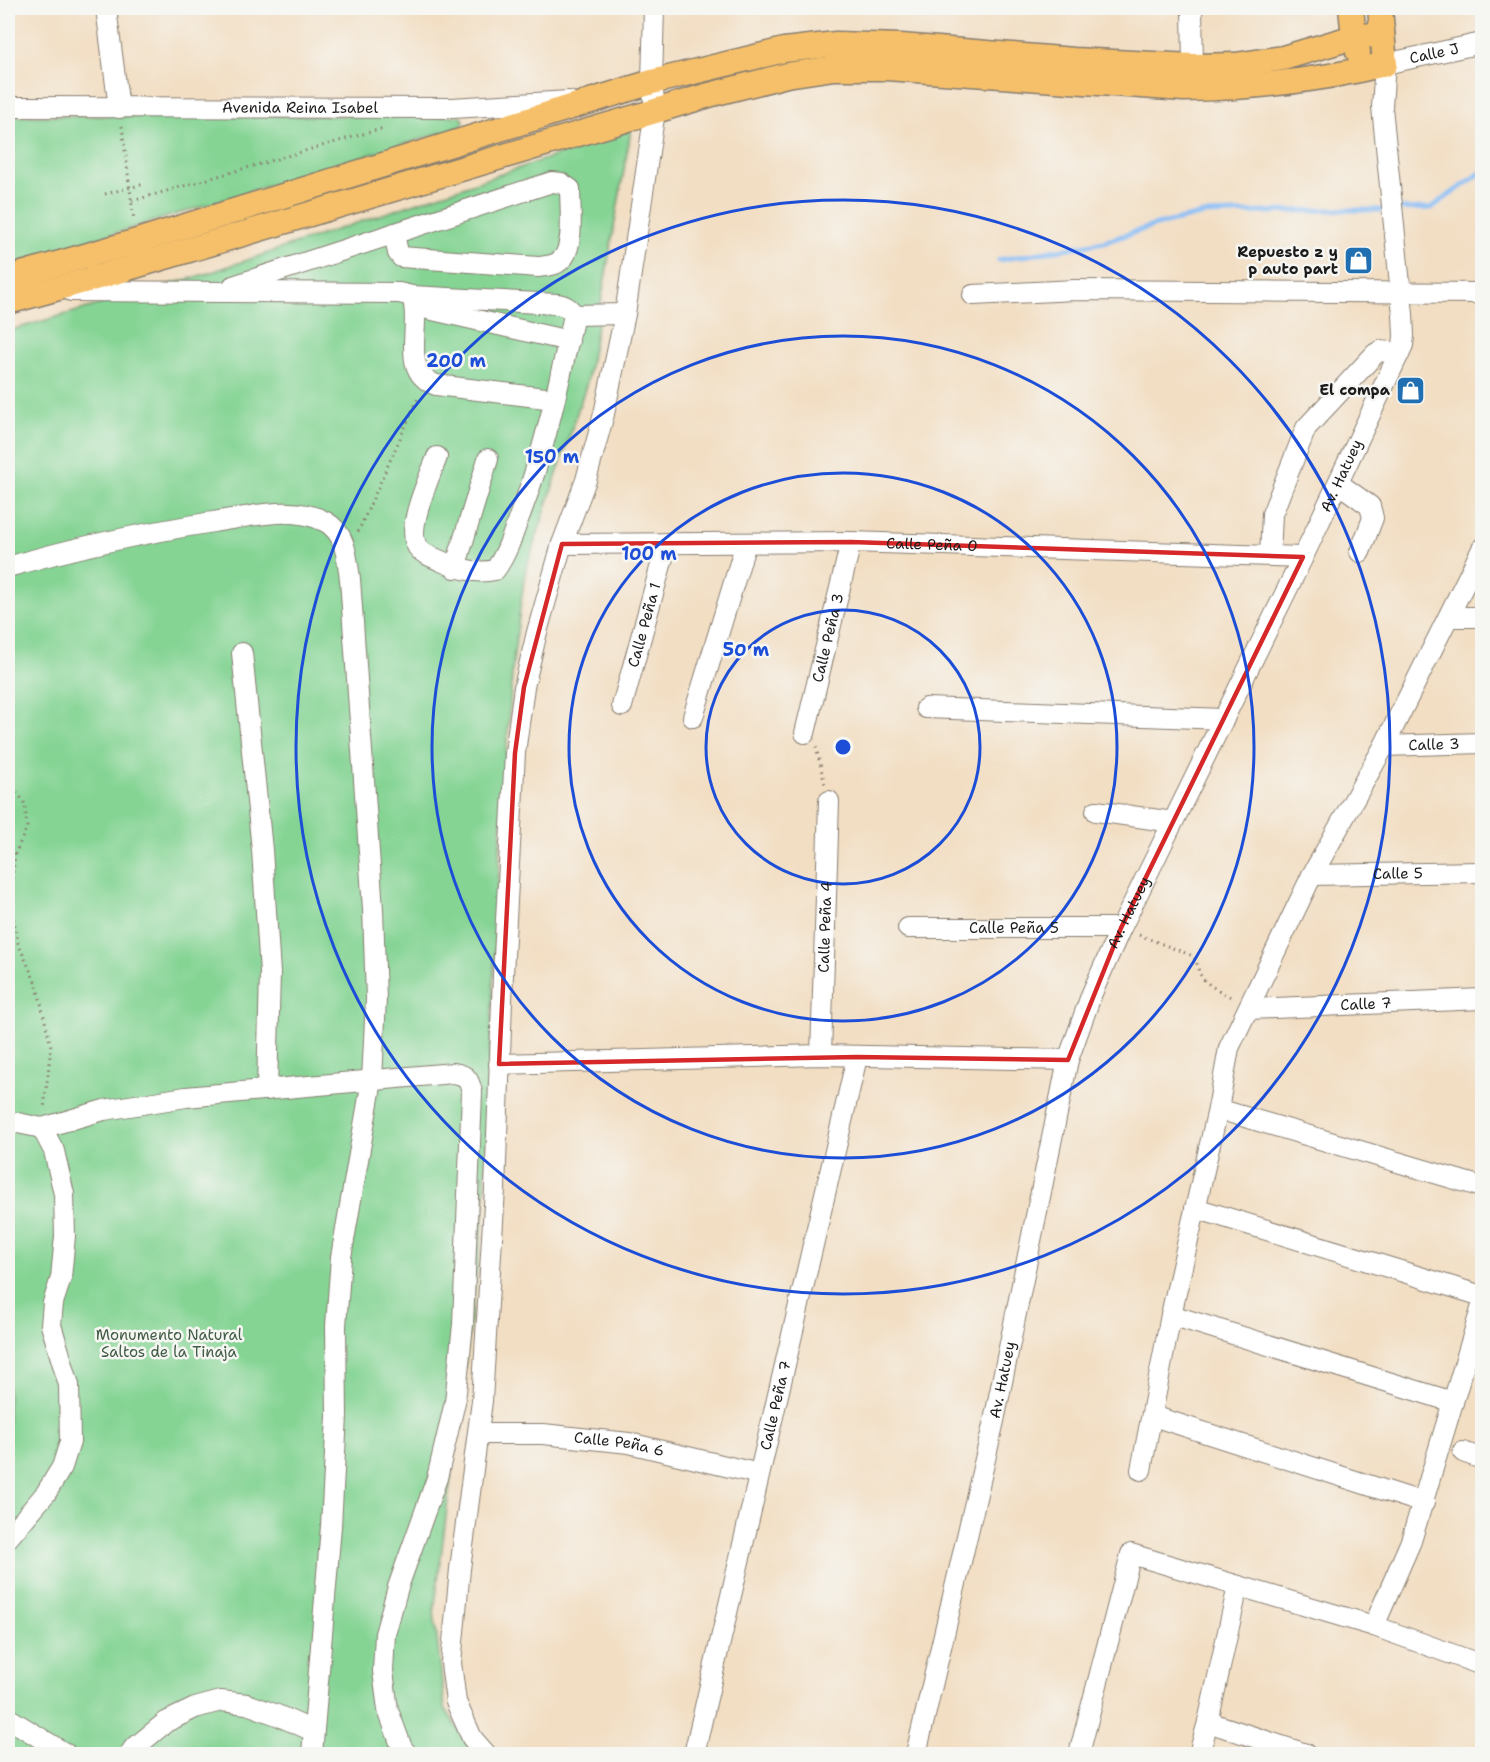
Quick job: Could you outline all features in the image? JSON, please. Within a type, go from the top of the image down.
[{"type":"main road","name":"Av. Hatuey","points":[[1351,8],[1354,38],[1374,66]]},
{"type":"main road","name":"Av. Hatuey","points":[[1374,66],[1382,34],[1380,8]]},
{"type":"main road","points":[[8,278],[137,241],[652,82],[783,50],[836,44],[901,46],[1074,60],[1193,66],[1235,65],[1282,58],[1354,38],[1382,34]]},
{"type":"main road","points":[[8,302],[710,94],[787,75],[834,68],[886,68],[1184,90],[1295,82],[1374,66]]},
{"type":"street","points":[[106,8],[119,108]]},
{"type":"street","points":[[486,1755],[472,1738],[456,1702],[451,1663],[460,1569],[482,1401],[495,1189],[515,753],[524,687],[537,632],[562,544],[586,480],[604,414],[625,314],[655,111],[652,82],[654,8]]},
{"type":"street","points":[[1192,8],[1193,66]]},
{"type":"street","name":"Calle J","points":[[1374,66],[1482,43]]},
{"type":"street","name":"Av. Hatuey","points":[[916,1755],[994,1421],[1068,1060],[1092,993],[1121,928],[1400,353],[1404,336],[1394,223],[1382,107],[1374,66]]},
{"type":"street","name":"Avenida Reina Isabel","points":[[8,107],[452,108],[593,100]]},
{"type":"street","points":[[217,291],[552,183],[561,183],[570,189],[569,249],[561,261],[552,266],[538,267],[401,257],[394,234]]},
{"type":"street","points":[[973,295],[1075,290],[1482,293]]},
{"type":"street","points":[[44,291],[399,293],[413,301],[568,341]]},
{"type":"street","points":[[413,301],[557,304],[564,305],[574,315],[625,314]]},
{"type":"street","points":[[413,301],[414,364],[418,374],[426,381],[554,399]]},
{"type":"street","points":[[437,457],[414,522],[414,537],[420,550],[455,568],[482,572],[495,570],[503,559],[530,490],[574,315]]},
{"type":"street","points":[[1269,556],[1272,514],[1306,428],[1375,354],[1380,351],[1400,353]]},
{"type":"street","points":[[455,568],[488,459]]},
{"type":"street","points":[[1338,483],[1370,506],[1373,518],[1360,552]]},
{"type":"street","points":[[8,567],[59,552],[167,530],[276,513],[307,514],[328,523],[340,536],[347,557],[373,909],[376,999],[372,1080],[342,1257],[336,1326],[337,1416],[331,1526],[312,1755]]},
{"type":"street","name":"Calle Peña 0","points":[[562,544],[851,542],[1303,557]]},
{"type":"street","name":"Calle Peña 3","points":[[805,733],[851,542]]},
{"type":"street","name":"Calle Peña 1","points":[[622,706],[667,543]]},
{"type":"street","points":[[693,717],[746,543]]},
{"type":"street","points":[[1141,1470],[1171,1315],[1218,1109],[1229,1048],[1312,875],[1384,746],[1482,549]]},
{"type":"street","points":[[1450,617],[1482,617]]},
{"type":"street","points":[[242,653],[262,850],[269,962],[267,1090]]},
{"type":"street","points":[[926,708],[1224,719]]},
{"type":"street","name":"Calle 3","points":[[1384,746],[1482,743]]},
{"type":"street","name":"Calle Peña 4","points":[[821,1055],[829,801]]},
{"type":"street","points":[[1096,811],[1173,822]]},
{"type":"street","name":"Calle 5","points":[[1312,875],[1482,872]]},
{"type":"street","name":"Calle Peña 5","points":[[908,928],[1121,928]]},
{"type":"street","name":"Calle 7","points":[[1249,1009],[1482,999]]},
{"type":"street","points":[[499,1064],[821,1055],[1068,1060]]},
{"type":"street","name":"Calle Peña 7","points":[[694,1755],[857,1056]]},
{"type":"street","points":[[8,1121],[42,1128],[104,1110],[186,1097],[453,1073],[465,1075],[469,1080],[472,1092],[464,1324],[455,1402],[437,1478],[398,1587],[385,1634],[383,1671],[387,1710],[407,1755]]},
{"type":"street","points":[[1218,1109],[1482,1187]]},
{"type":"street","points":[[8,1538],[46,1493],[62,1467],[70,1442],[69,1385],[51,1325],[53,1303],[61,1278],[65,1236],[64,1194],[54,1151],[42,1128]]},
{"type":"street","points":[[1194,1208],[1482,1296]]},
{"type":"street","points":[[1374,1626],[1411,1541],[1424,1503],[1482,1306]]},
{"type":"street","points":[[1171,1315],[1453,1402]]},
{"type":"street","points":[[1153,1416],[1424,1503]]},
{"type":"street","name":"Calle Peña 6","points":[[478,1434],[543,1434],[629,1443],[759,1474]]},
{"type":"street","points":[[1463,1452],[1482,1459]]},
{"type":"street","points":[[1079,1755],[1131,1554],[1374,1626],[1482,1665]]},
{"type":"street","points":[[1199,1755],[1239,1586]]},
{"type":"street","points":[[130,1755],[133,1749],[166,1722],[195,1708],[221,1701],[247,1704],[313,1731]]},
{"type":"street","points":[[8,1718],[66,1755]]},
{"type":"street","points":[[1208,1722],[1306,1755]]},
{"type":"path","points":[[119,108],[137,241]]},
{"type":"path","points":[[132,201],[384,128]]},
{"type":"path","points":[[105,194],[144,184]]},
{"type":"path","points":[[347,557],[426,381]]},
{"type":"path","points":[[805,733],[814,737],[829,801]]},
{"type":"path","points":[[14,787],[25,804],[27,827],[15,854],[10,900],[18,943],[37,986],[51,1047],[42,1128]]},
{"type":"path","points":[[1121,928],[1193,956],[1197,959],[1199,973],[1204,980],[1249,1009]]},
{"type":"highlighted area","points":[[851,542],[1303,557],[1121,928],[1068,1060],[857,1057],[499,1064],[515,753],[524,687],[562,544]]},
{"type":"green space","points":[[8,116],[458,116],[463,118],[464,123],[460,127],[8,266]]},
{"type":"green space","name":"Monumento Natural Saltos de la Tinaja","points":[[631,130],[587,382],[525,572],[513,662],[493,984],[484,1214],[434,1612],[445,1708],[473,1754],[8,1754],[8,331],[209,273]]},
{"type":"waterway","points":[[1397,209],[1431,208],[1482,172]]},
{"type":"waterway","points":[[999,260],[1104,242],[1156,225],[1204,214],[1387,210]]},
{"type":"place","name":"Repuesto z y p auto part","points":[[1359,261]]},
{"type":"place","name":"El compa","points":[[1411,390]]}]
